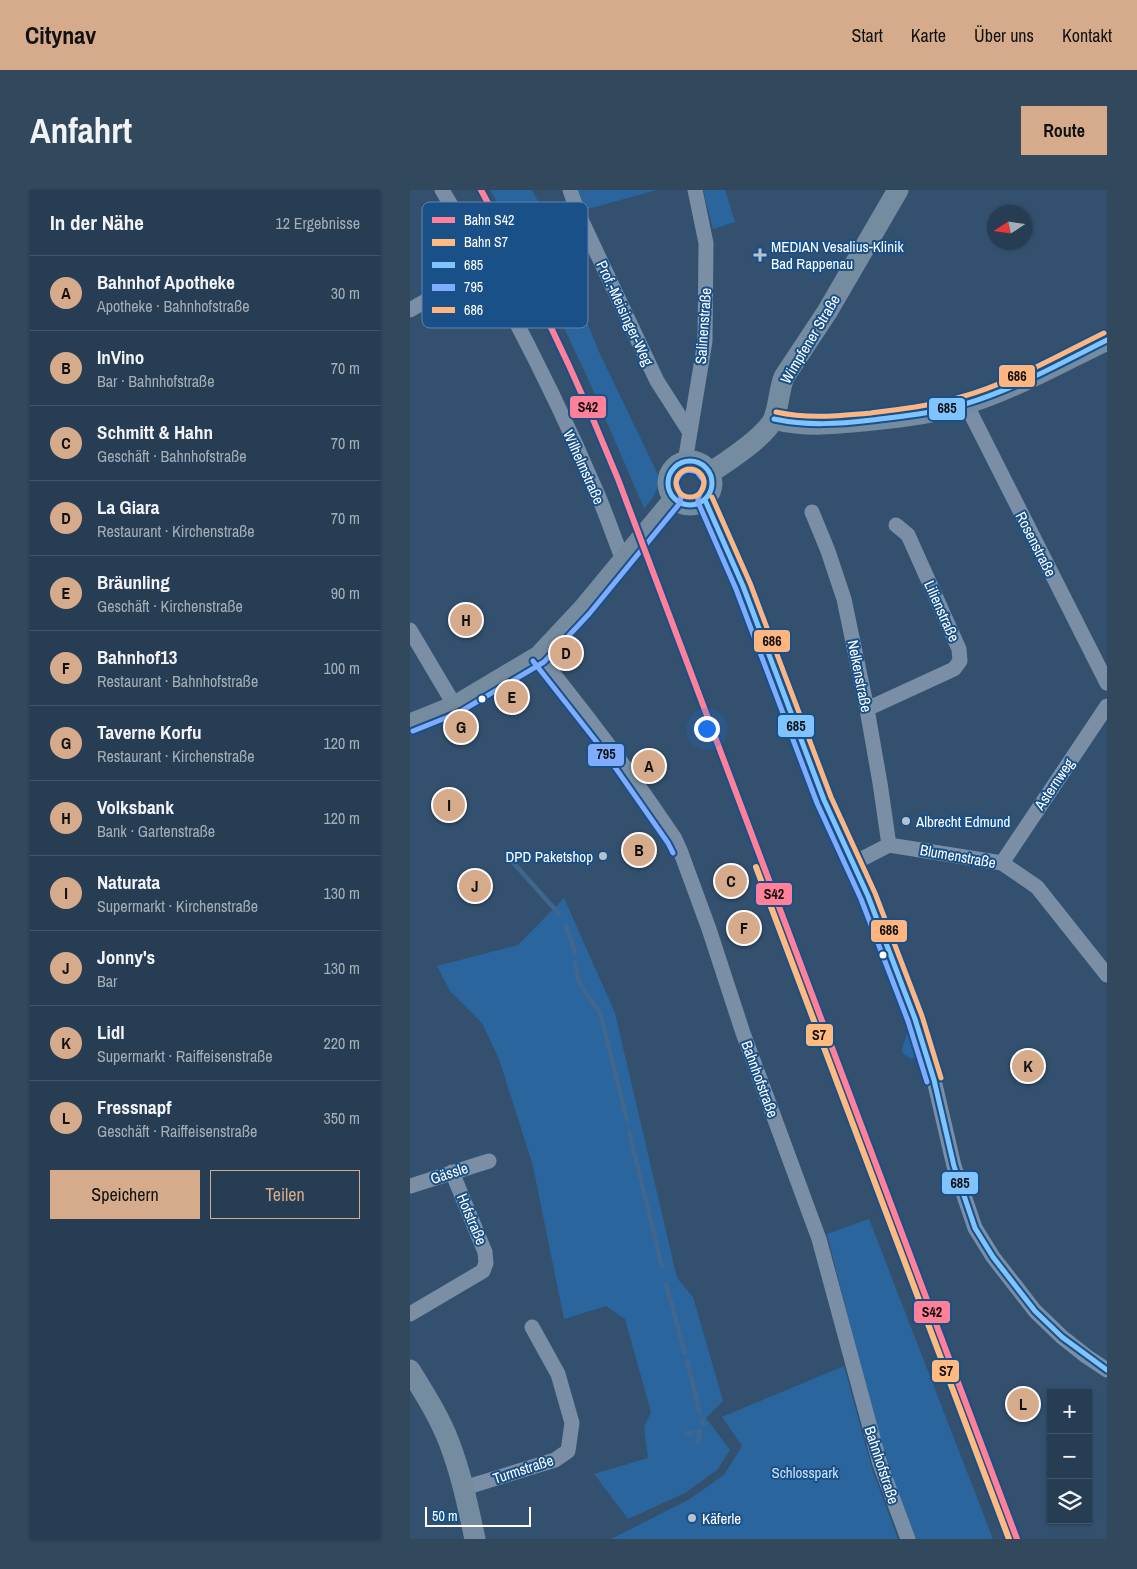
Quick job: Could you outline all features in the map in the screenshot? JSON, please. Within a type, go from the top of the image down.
[{"type":"street","name":"Wilhelmstraße","points":[[442,190],[449,202]]},
{"type":"street","name":"Prof.-Meisinger-Weg","points":[[570,190],[574,202]]},
{"type":"street","name":"Salinenstraße","points":[[685,462],[705,337],[706,243],[695,190]]},
{"type":"street","name":"Wimpfener Straße","points":[[710,474],[756,439],[768,428],[774,419],[784,377],[826,312],[898,190]]},
{"type":"street","name":"Prof.-Meisinger-Weg","points":[[588,234],[657,381],[689,431]]},
{"type":"street","points":[[410,310],[422,303]]},
{"type":"street","name":"Wilhelmstraße","points":[[519,328],[545,380],[597,493],[623,560]]},
{"type":"street","points":[[774,419],[810,426],[918,415],[966,404],[1015,384],[1107,340]]},
{"type":"street","name":"Rosenstraße","points":[[966,404],[1107,683]]},
{"type":"street","points":[[691,461],[702,464],[710,474],[712,490],[705,500],[692,506],[682,504],[674,499],[668,486],[674,468],[691,461]]},
{"type":"street","points":[[410,724],[455,706],[527,665],[539,656],[583,609],[674,499]]},
{"type":"street","points":[[705,500],[743,586],[824,800],[854,863],[892,958],[930,1064],[954,1166],[975,1228],[992,1257],[1035,1311],[1062,1337],[1107,1370]]},
{"type":"street","name":"Nelkenstraße","points":[[812,512],[828,551],[844,599],[867,709],[889,845]]},
{"type":"street","name":"Lilienstraße","points":[[867,709],[954,669],[960,660],[959,649],[908,535],[896,525]]},
{"type":"street","points":[[410,630],[455,706]]},
{"type":"street","name":"Bahnhofstraße","points":[[539,656],[586,714],[626,769],[675,839],[680,850],[709,929],[743,1033],[818,1239],[880,1464],[908,1539]]},
{"type":"street","name":"Asternweg","points":[[1002,863],[1107,706]]},
{"type":"street","points":[[854,863],[889,845]]},
{"type":"street","name":"Blumenstraße","points":[[889,845],[1002,863],[1036,887],[1107,975]]},
{"type":"street","name":"Gässle","points":[[410,1186],[489,1161]]},
{"type":"street","name":"Hofstraße","points":[[410,1314],[483,1272],[486,1263],[485,1252],[452,1172]]},
{"type":"street","name":"Turmstraße","points":[[464,1488],[555,1460],[568,1450],[572,1423],[558,1374],[532,1327]]},
{"type":"street","points":[[410,1370],[433,1407],[449,1442],[464,1488],[475,1539]]},
{"type":"green space","points":[[490,190],[532,190],[538,202],[497,202]]},
{"type":"green space","points":[[577,190],[657,190],[588,209],[588,202],[581,202]]},
{"type":"green space","points":[[703,190],[725,190],[735,222],[713,229]]},
{"type":"green space","points":[[588,324],[599,352],[661,481],[644,508],[564,328],[588,328]]},
{"type":"green space","points":[[564,898],[615,1013],[677,1278],[693,1297],[723,1401],[706,1418],[730,1450],[717,1470],[685,1493],[628,1519],[594,1474],[648,1458],[644,1427],[651,1412],[625,1319],[606,1306],[564,1319],[533,1166],[499,1059],[482,1023],[450,991],[437,966],[518,945]]},
{"type":"green space","points":[[908,1031],[911,1032],[918,1052],[912,1059],[903,1054],[902,1049]]},
{"type":"green space","points":[[869,1219],[993,1539],[916,1539],[888,1464],[866,1389],[827,1234]]},
{"type":"green space","name":"Schlosspark","points":[[844,1366],[872,1469],[898,1539],[611,1539],[688,1500],[724,1475],[742,1446],[722,1417]]},
{"type":"waterway","points":[[511,860],[559,914]]},
{"type":"waterway","points":[[566,925],[575,952]]},
{"type":"waterway","points":[[575,962],[579,982],[600,1012],[627,1120]]},
{"type":"waterway","points":[[629,1131],[662,1267]]},
{"type":"waterway","points":[[666,1284],[685,1353]]},
{"type":"waterway","points":[[687,1361],[700,1413]]},
{"type":"waterway","points":[[702,1420],[704,1424],[702,1424]]},
{"type":"waterway","points":[[697,1432],[700,1431],[698,1442]]},
{"type":"waterway","points":[[686,1434],[692,1433]]},
{"type":"rail line","name":"S42","points":[[481,190],[487,202]]},
{"type":"rail line","name":"S42","points":[[552,328],[618,479],[1017,1539]]},
{"type":"rail line","name":"S7","points":[[756,867],[1009,1539]]},
{"type":"transit line","name":"686","points":[[776,412],[811,416],[847,415],[905,409],[950,400],[1016,377],[1104,333]]},
{"type":"transit line","name":"685","points":[[774,419],[823,424],[847,423],[942,410],[1002,391],[1107,340]]},
{"type":"transit line","name":"685","points":[[686,461],[694,461],[706,467],[712,483],[706,499],[694,505],[686,505],[674,499],[668,487],[668,479],[674,467],[686,461]]},
{"type":"transit line","name":"686","points":[[690,469],[700,473],[704,483],[700,493],[690,497],[680,493],[676,483],[680,473],[690,469]]},
{"type":"transit line","name":"795","points":[[413,731],[458,713],[544,662],[589,614],[680,503],[681,497],[676,483],[681,473],[690,470],[697,472],[704,481],[698,502],[736,589],[817,803],[861,899],[908,1021],[927,1082]]},
{"type":"transit line","name":"686","points":[[712,497],[750,583],[831,797],[875,893],[922,1016],[941,1078]]},
{"type":"transit line","name":"685","points":[[705,500],[743,586],[824,800],[868,896],[915,1019],[934,1080],[954,1166],[975,1228],[993,1257],[1035,1311],[1062,1337],[1107,1370]]},
{"type":"transit line","name":"795","points":[[533,661],[603,750],[673,853]]},
{"type":"place","name":"MEDIAN Vesalius-Klinik Bad Rappenau","points":[[760,255]]},
{"type":"place","name":"Volksbank","points":[[466,620]]},
{"type":"place","name":"La Giara","points":[[566,653]]},
{"type":"place","name":"Bräunling","points":[[512,697]]},
{"type":"place","name":"Taverne Korfu","points":[[461,727]]},
{"type":"place","name":"Bahnhof Apotheke","points":[[649,766]]},
{"type":"place","name":"Naturata","points":[[449,805]]},
{"type":"place","name":"Albrecht Edmund","points":[[906,821]]},
{"type":"place","name":"InVino","points":[[639,850]]},
{"type":"place","name":"DPD Paketshop","points":[[603,856]]},
{"type":"place","name":"Schmitt & Hahn","points":[[731,881]]},
{"type":"place","name":"Jonny's","points":[[475,886]]},
{"type":"place","name":"Bahnhof13","points":[[744,928]]},
{"type":"place","name":"Lidl","points":[[1028,1066]]},
{"type":"place","name":"Fressnapf","points":[[1023,1404]]},
{"type":"place","name":"Käferle","points":[[692,1518]]}]
